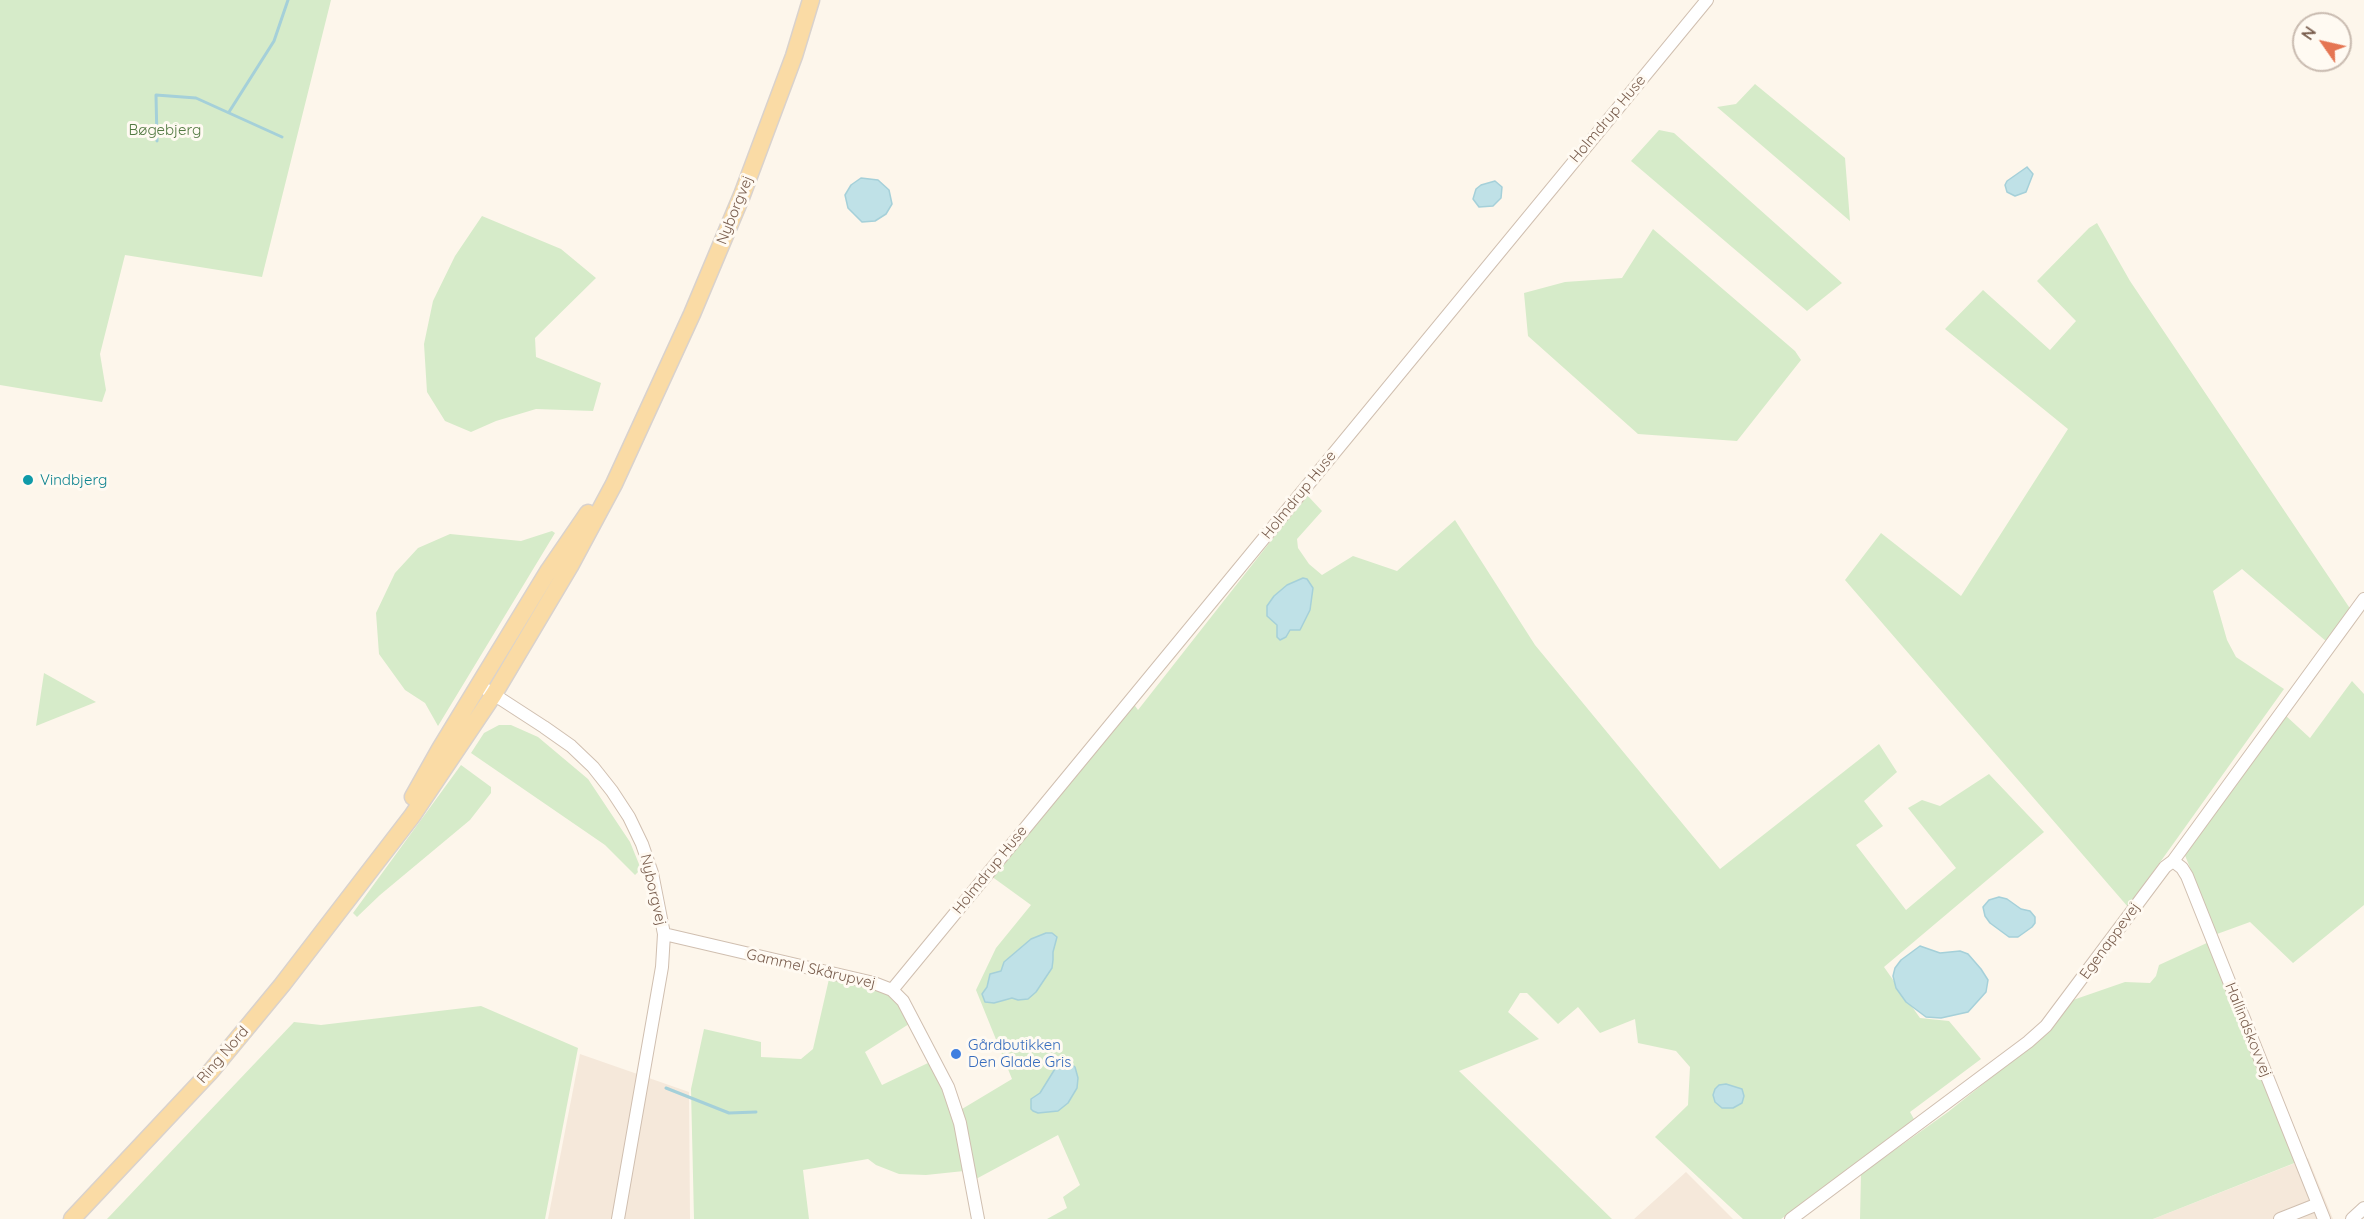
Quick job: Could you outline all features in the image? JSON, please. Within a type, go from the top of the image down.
[{"type":"main road","name":"Nyborgvej","points":[[494,694],[570,566],[614,484],[692,314],[742,195],[794,56],[811,0]]},
{"type":"main road","name":"Nyborgvej","points":[[479,685],[549,570],[588,512],[646,414]]},
{"type":"main road","name":"Ring Nord","points":[[363,881],[479,685]]},
{"type":"main road","name":"Ring Nord","points":[[72,1219],[211,1071],[282,985],[412,816],[494,694]]},
{"type":"street","name":"Holmdrup Huse","points":[[892,990],[1707,0]]},
{"type":"street","name":"Egenappevej","points":[[1791,1219],[2028,1042],[2046,1026],[2159,876],[2173,861],[2364,599]]},
{"type":"street","name":"Nyborgvej","points":[[479,685],[570,746],[592,767],[612,791],[629,817],[652,873],[664,934],[662,967],[618,1219]]},
{"type":"street","name":"Hallindskovvej","points":[[2173,861],[2187,875],[2324,1219]]},
{"type":"street","name":"Gammel Skårupvej","points":[[664,934],[874,983],[892,990],[903,1001],[948,1087],[960,1123],[978,1219]]},
{"type":"street","points":[[2280,1219],[2318,1203]]},
{"type":"street","points":[[2352,1219],[2364,1208]]},
{"type":"shaded area","points":[[580,1054],[689,1092],[690,1219],[548,1219]]},
{"type":"shaded area","points":[[2308,1158],[2333,1219],[2153,1219]]},
{"type":"shaded area","points":[[1686,1172],[1733,1219],[1634,1219]]},
{"type":"green space","name":"Bøgebjerg","points":[[0,0],[331,0],[262,277],[125,255],[100,354],[106,390],[102,402],[0,385]]},
{"type":"green space","points":[[1755,84],[1845,158],[1850,221],[1717,107],[1736,104]]},
{"type":"green space","points":[[1659,130],[1674,133],[1842,283],[1807,311],[1631,161]]},
{"type":"green space","points":[[482,216],[561,249],[596,278],[535,338],[536,357],[601,383],[593,411],[536,409],[496,421],[471,432],[445,421],[427,392],[424,344],[433,301],[455,256]]},
{"type":"green space","points":[[2097,223],[2130,281],[2351,610],[2327,642],[2242,569],[2213,591],[2227,640],[2236,657],[2284,689],[2128,907],[1845,580],[1881,533],[1961,596],[2068,429],[1945,329],[1983,290],[2050,350],[2076,321],[2037,281],[2089,228]]},
{"type":"green space","points":[[1653,229],[1795,351],[1801,360],[1737,441],[1638,434],[1528,336],[1524,293],[1565,282],[1622,278]]},
{"type":"green space","points":[[1307,495],[1322,511],[1297,539],[1298,548],[1309,564],[1322,575],[1353,556],[1397,571],[1455,520],[1535,645],[1720,869],[1879,744],[1897,772],[1864,801],[1883,826],[1856,845],[1906,910],[1956,868],[1908,808],[1922,800],[1940,806],[1989,774],[2044,832],[1884,967],[1920,1018],[1949,1021],[1981,1059],[1910,1112],[1915,1121],[1781,1219],[1743,1219],[1655,1137],[1688,1105],[1690,1067],[1676,1051],[1638,1043],[1635,1019],[1600,1033],[1578,1007],[1558,1024],[1527,993],[1520,993],[1508,1012],[1539,1039],[1459,1071],[1612,1219],[1047,1219],[1067,1208],[1063,1197],[1080,1185],[1058,1135],[976,1179],[962,1109],[1012,1079],[976,990],[996,948],[1031,905],[991,876],[1133,703],[1138,710]]},
{"type":"green space","points":[[552,531],[555,533],[438,726],[425,703],[405,690],[379,654],[376,613],[395,573],[418,548],[450,534],[521,541]]},
{"type":"green space","points":[[44,673],[96,702],[36,726]]},
{"type":"green space","points":[[2352,681],[2364,694],[2364,905],[2293,963],[2250,922],[2217,934],[2184,853],[2285,715],[2310,738]]},
{"type":"green space","points":[[499,725],[511,725],[538,737],[588,779],[630,842],[641,869],[635,875],[605,845],[471,753],[484,733]]},
{"type":"green space","points":[[461,765],[491,787],[491,793],[470,820],[357,917],[353,913]]},
{"type":"green space","points":[[2209,942],[2297,1162],[2153,1219],[1860,1219],[1861,1174],[1948,1112],[2041,1038],[2073,1000],[2125,982],[2150,983],[2156,976],[2159,965]]},
{"type":"green space","points":[[829,979],[885,990],[897,1002],[909,1024],[865,1052],[882,1085],[928,1063],[940,1080],[955,1120],[964,1171],[926,1175],[899,1174],[876,1165],[868,1159],[803,1170],[809,1219],[694,1219],[691,1089],[704,1029],[761,1042],[761,1057],[801,1059],[813,1049]]},
{"type":"green space","points":[[481,1006],[578,1048],[545,1219],[107,1219],[294,1022],[321,1025]]},
{"type":"water","points":[[2027,167],[2033,174],[2026,192],[2015,196],[2007,192],[2005,185],[2007,181]]},
{"type":"water","points":[[861,178],[878,180],[889,190],[892,204],[886,214],[875,221],[862,222],[848,208],[845,195],[851,185]]},
{"type":"water","points":[[1495,181],[1502,187],[1501,198],[1493,206],[1479,207],[1473,199],[1476,189]]},
{"type":"water","points":[[1303,578],[1307,579],[1313,588],[1310,610],[1300,630],[1290,630],[1286,637],[1280,640],[1277,637],[1277,625],[1267,616],[1267,606],[1274,596],[1287,585]]},
{"type":"water","points":[[1999,897],[2007,899],[2021,909],[2030,911],[2035,917],[2032,927],[2018,937],[2009,937],[1990,923],[1983,907],[1989,900]]},
{"type":"water","points":[[1052,933],[1057,937],[1052,968],[1036,992],[1028,999],[1012,998],[994,1003],[985,1002],[982,994],[987,987],[990,974],[1001,971],[1004,962],[1031,939]]},
{"type":"water","points":[[1920,946],[1940,953],[1960,951],[1968,954],[1981,969],[1988,980],[1986,992],[1968,1012],[1941,1018],[1926,1017],[1906,1002],[1896,988],[1893,976],[1895,968],[1901,960]]},
{"type":"water","points":[[1066,1060],[1075,1067],[1078,1078],[1077,1088],[1068,1103],[1058,1111],[1038,1113],[1033,1111],[1031,1099],[1040,1093],[1058,1064]]},
{"type":"water","points":[[1726,1084],[1742,1089],[1744,1096],[1742,1103],[1733,1108],[1722,1108],[1715,1102],[1713,1095],[1715,1089],[1719,1085]]},
{"type":"waterway","points":[[229,112],[274,41],[288,0]]},
{"type":"waterway","points":[[157,141],[156,95],[196,98],[282,137]]},
{"type":"waterway","points":[[666,1088],[729,1113],[756,1112]]},
{"type":"place","name":"Vindbjerg","points":[[28,480]]},
{"type":"place","name":"Gårdbutikken Den Glade Gris","points":[[956,1054]]}]
